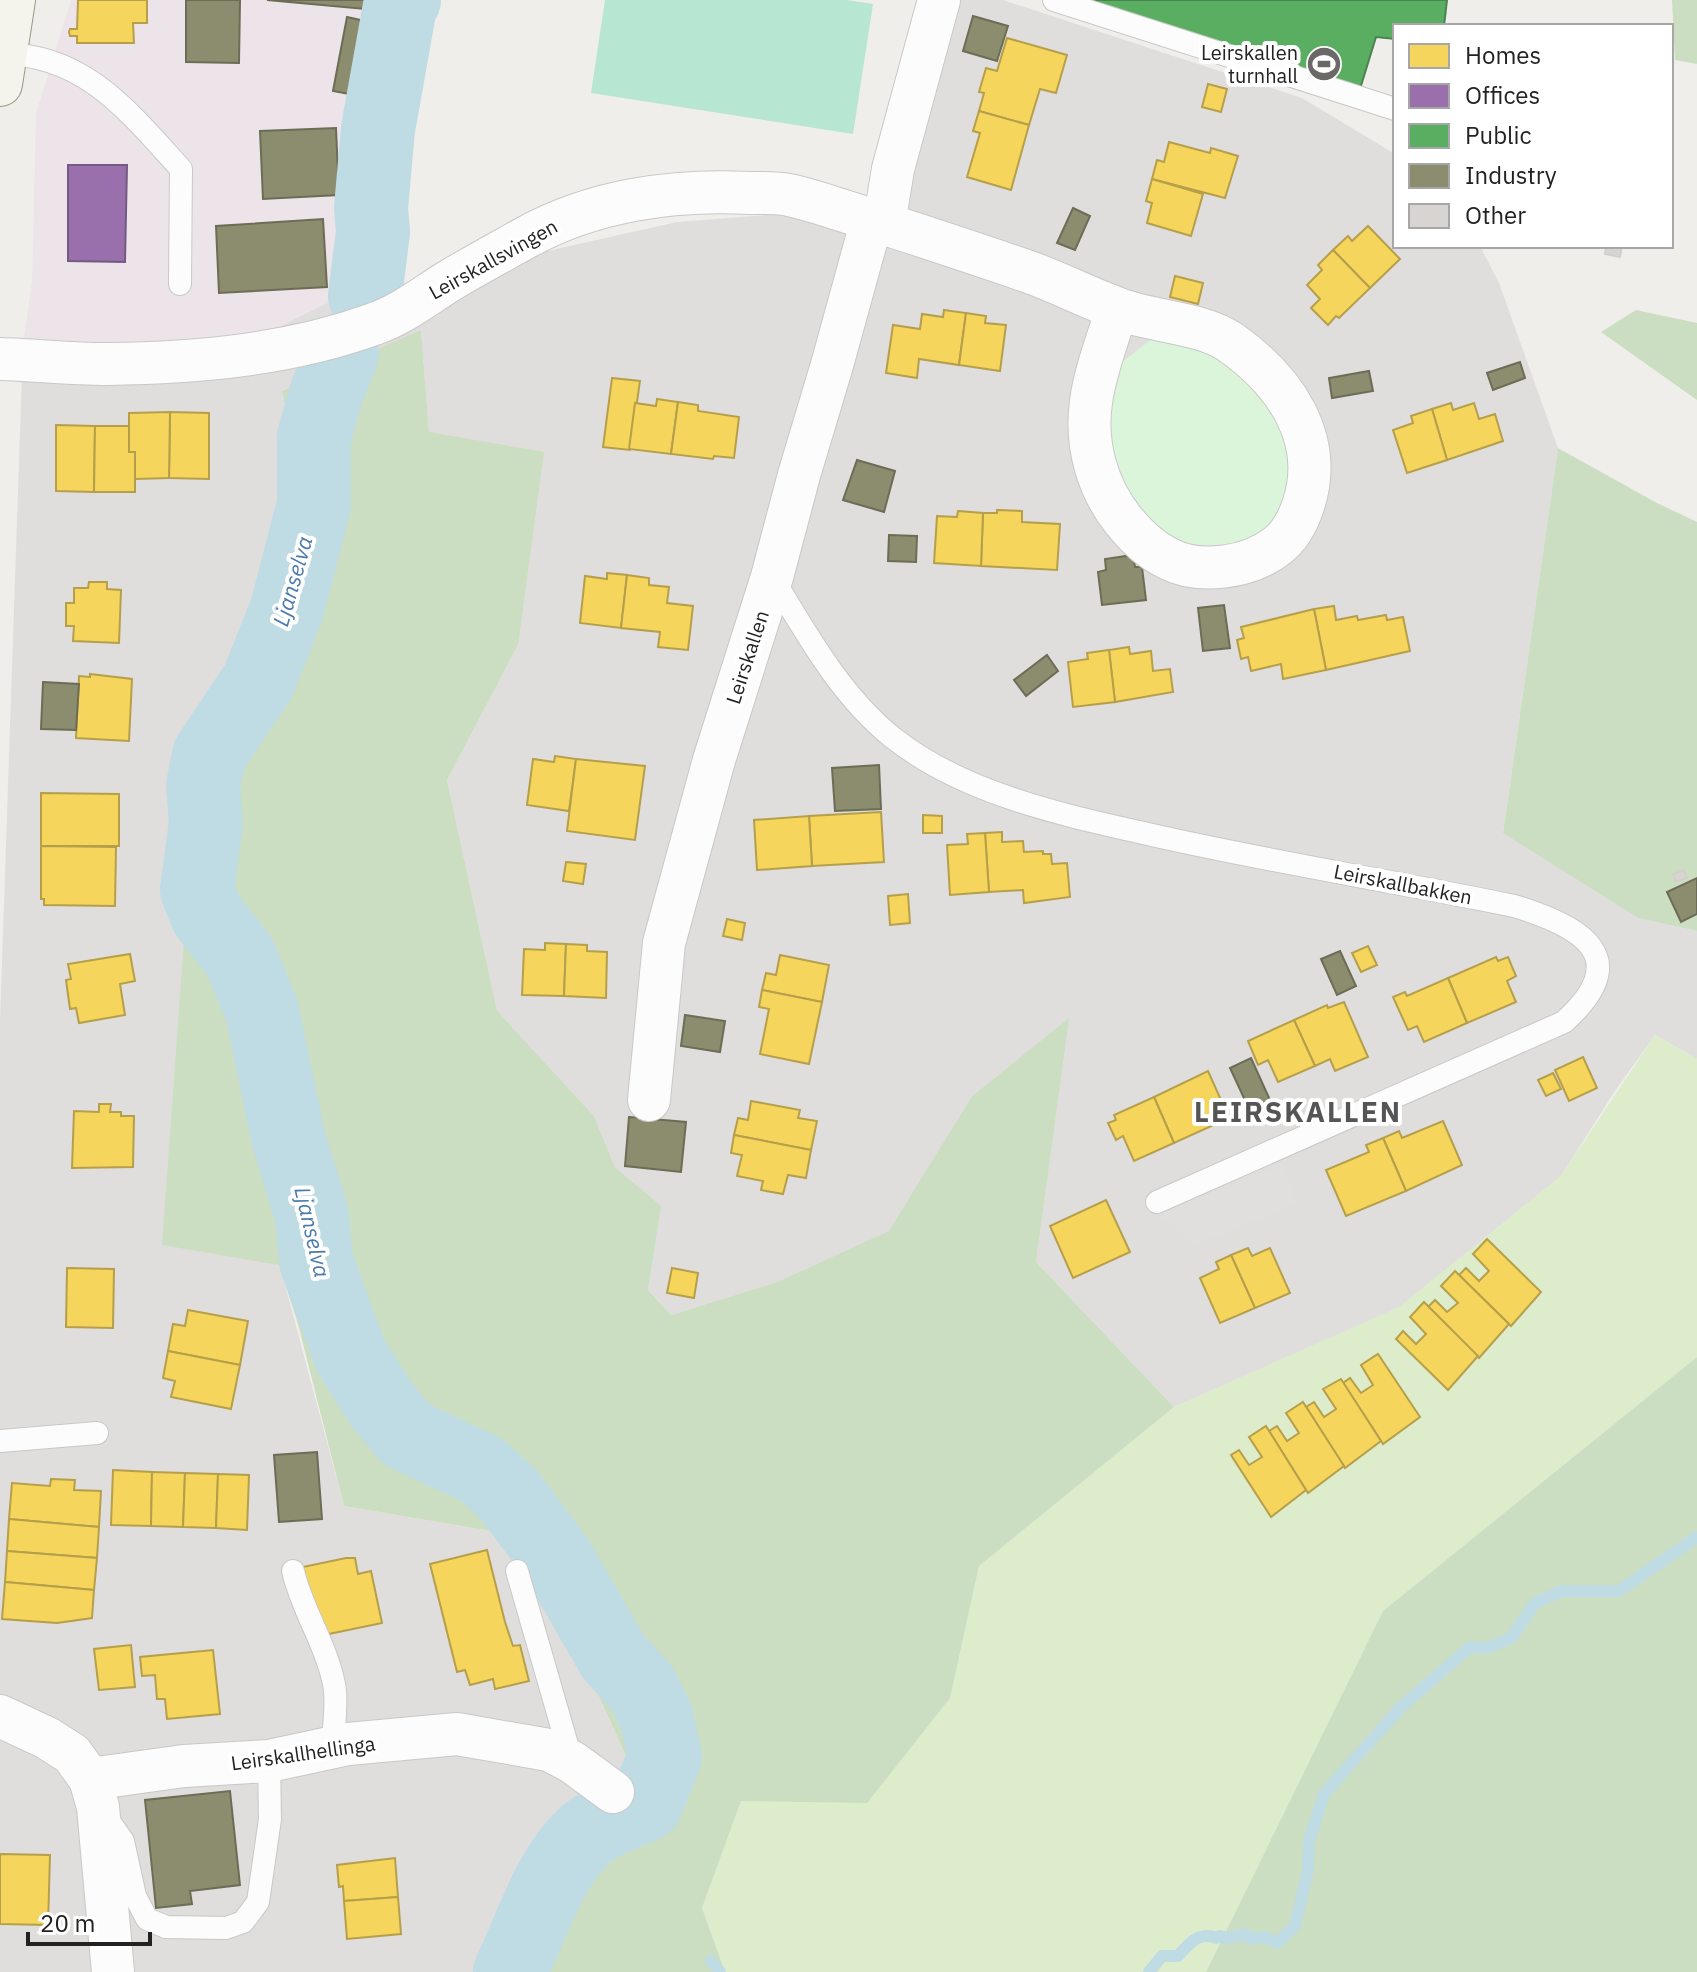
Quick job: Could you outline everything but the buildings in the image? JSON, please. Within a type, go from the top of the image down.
[{"type":"main road","points":[[2,64],[13,0]]},
{"type":"street","name":"Leirskallen","points":[[649,1100],[664,943],[714,760],[878,222],[939,0]]},
{"type":"street","name":"Leirskallsvingen","points":[[0,359],[101,364],[156,363],[237,357],[311,342],[377,323],[533,234],[572,216],[616,203],[704,191],[787,194],[1033,273],[1117,309],[1225,338],[1270,378],[1304,427],[1311,452],[1310,479],[1300,516],[1277,546],[1255,558],[1229,566],[1211,568],[1180,564],[1164,557],[1138,538],[1119,515],[1105,493],[1095,466],[1089,431],[1091,402],[1117,309]]},
{"type":"street","points":[[0,1716],[47,1738],[72,1754],[94,1793],[113,1972]]},
{"type":"street","name":"Leirskallhellinga","points":[[94,1793],[184,1766],[269,1761],[333,1747],[457,1734],[549,1750],[572,1762],[613,1792]]},
{"type":"lane","points":[[1054,0],[1393,108]]},
{"type":"lane","points":[[2,64],[27,55],[61,64],[86,78],[117,99],[181,169],[180,284]]},
{"type":"lane","name":"Leirskallbakken","points":[[772,577],[819,655],[864,710],[923,760],[983,787],[1041,807],[1185,843],[1514,906],[1561,921],[1578,932],[1592,949],[1597,963],[1596,984],[1582,1006],[1564,1022],[1157,1202]]},
{"type":"lane","points":[[0,1441],[97,1433]]},
{"type":"lane","points":[[293,1571],[297,1590],[329,1665],[334,1685],[333,1747]]},
{"type":"lane","points":[[517,1571],[572,1762]]},
{"type":"lane","points":[[94,1793],[123,1841],[135,1896],[147,1919],[166,1927],[226,1928],[243,1922],[258,1902],[270,1819],[269,1761]]},
{"type":"shaded area","points":[[71,0],[421,0],[337,298],[268,332],[165,347],[23,344],[32,282],[36,113]]},
{"type":"shaded area","points":[[952,0],[1003,0],[1302,98],[1393,153],[1393,248],[1481,248],[1499,283],[1558,448],[1503,832],[1638,918],[1697,931],[1697,1059],[1655,1035],[1561,1176],[1399,1308],[1174,1407],[1036,1262],[1068,1019],[972,1096],[890,1231],[777,1282],[671,1315],[648,1290],[660,1206],[615,1167],[594,1116],[497,1012],[447,780],[518,645],[429,432],[421,331],[282,391],[309,517],[177,767],[186,913],[344,1506],[526,1537],[632,1769],[510,1972],[0,1972],[0,1021],[23,344],[268,332],[337,298],[677,222],[893,205]]},
{"type":"shaded area","points":[[1282,1164],[1297,1203],[1194,1245],[1160,1214]]},
{"type":"green space","points":[[605,0],[847,0],[873,4],[853,134],[591,93]]},
{"type":"green space","points":[[1672,0],[1697,0],[1697,64],[1675,60]]},
{"type":"green space","points":[[1636,310],[1697,323],[1697,400],[1601,332]]},
{"type":"green space","points":[[421,330],[429,432],[544,452],[518,645],[447,780],[497,1011],[594,1116],[615,1167],[661,1206],[648,1290],[671,1315],[777,1282],[889,1231],[972,1096],[1069,1018],[1036,1262],[1174,1407],[979,1566],[950,1698],[867,1803],[741,1801],[702,1908],[725,1972],[510,1972],[632,1769],[526,1537],[344,1506],[298,1324],[279,1265],[162,1245],[186,913],[177,767],[308,517],[282,391]]},
{"type":"green space","points":[[1153,338],[1219,353],[1249,377],[1294,450],[1280,515],[1259,537],[1196,554],[1138,515],[1113,467],[1106,419],[1121,363]]},
{"type":"green space","points":[[1558,448],[1697,522],[1697,931],[1638,918],[1503,833]]},
{"type":"green space","points":[[1655,1035],[1697,1059],[1697,1357],[1383,1611],[1206,1972],[725,1972],[702,1908],[741,1801],[950,1698],[979,1566],[1174,1407],[1399,1307],[1561,1176]]},
{"type":"green space","points":[[1697,1357],[1697,1972],[1206,1972],[1383,1611]]},
{"type":"waterway","name":"Ljanselva","points":[[365,296],[373,232],[371,208],[378,129],[400,6],[404,0]]},
{"type":"waterway","name":"Ljanselva","points":[[342,353],[314,437],[314,504],[287,609],[258,682],[209,755],[203,786],[206,823],[197,890],[207,915],[240,957],[262,1011],[288,1137],[312,1216],[316,1261],[350,1354],[381,1404],[407,1435],[482,1470],[509,1495],[557,1559],[613,1656],[642,1688],[656,1716],[665,1757],[646,1804],[598,1826],[572,1849],[550,1882],[510,1972]]},
{"type":"waterway","points":[[1149,1972],[1162,1956],[1178,1956],[1199,1937],[1227,1938],[1247,1934],[1250,1939],[1265,1937],[1277,1943],[1295,1926],[1308,1870],[1309,1841],[1324,1794],[1400,1708],[1470,1647],[1488,1648],[1511,1638],[1535,1603],[1562,1591],[1619,1591],[1697,1537]]},
{"type":"waterway","points":[[711,1961],[720,1972]]},
{"type":"place","name":"Leirskallen turnhall","points":[[1324,64]]},
{"type":"district","name":"LEIRSKALLEN","points":[[1298,1111]]}]
